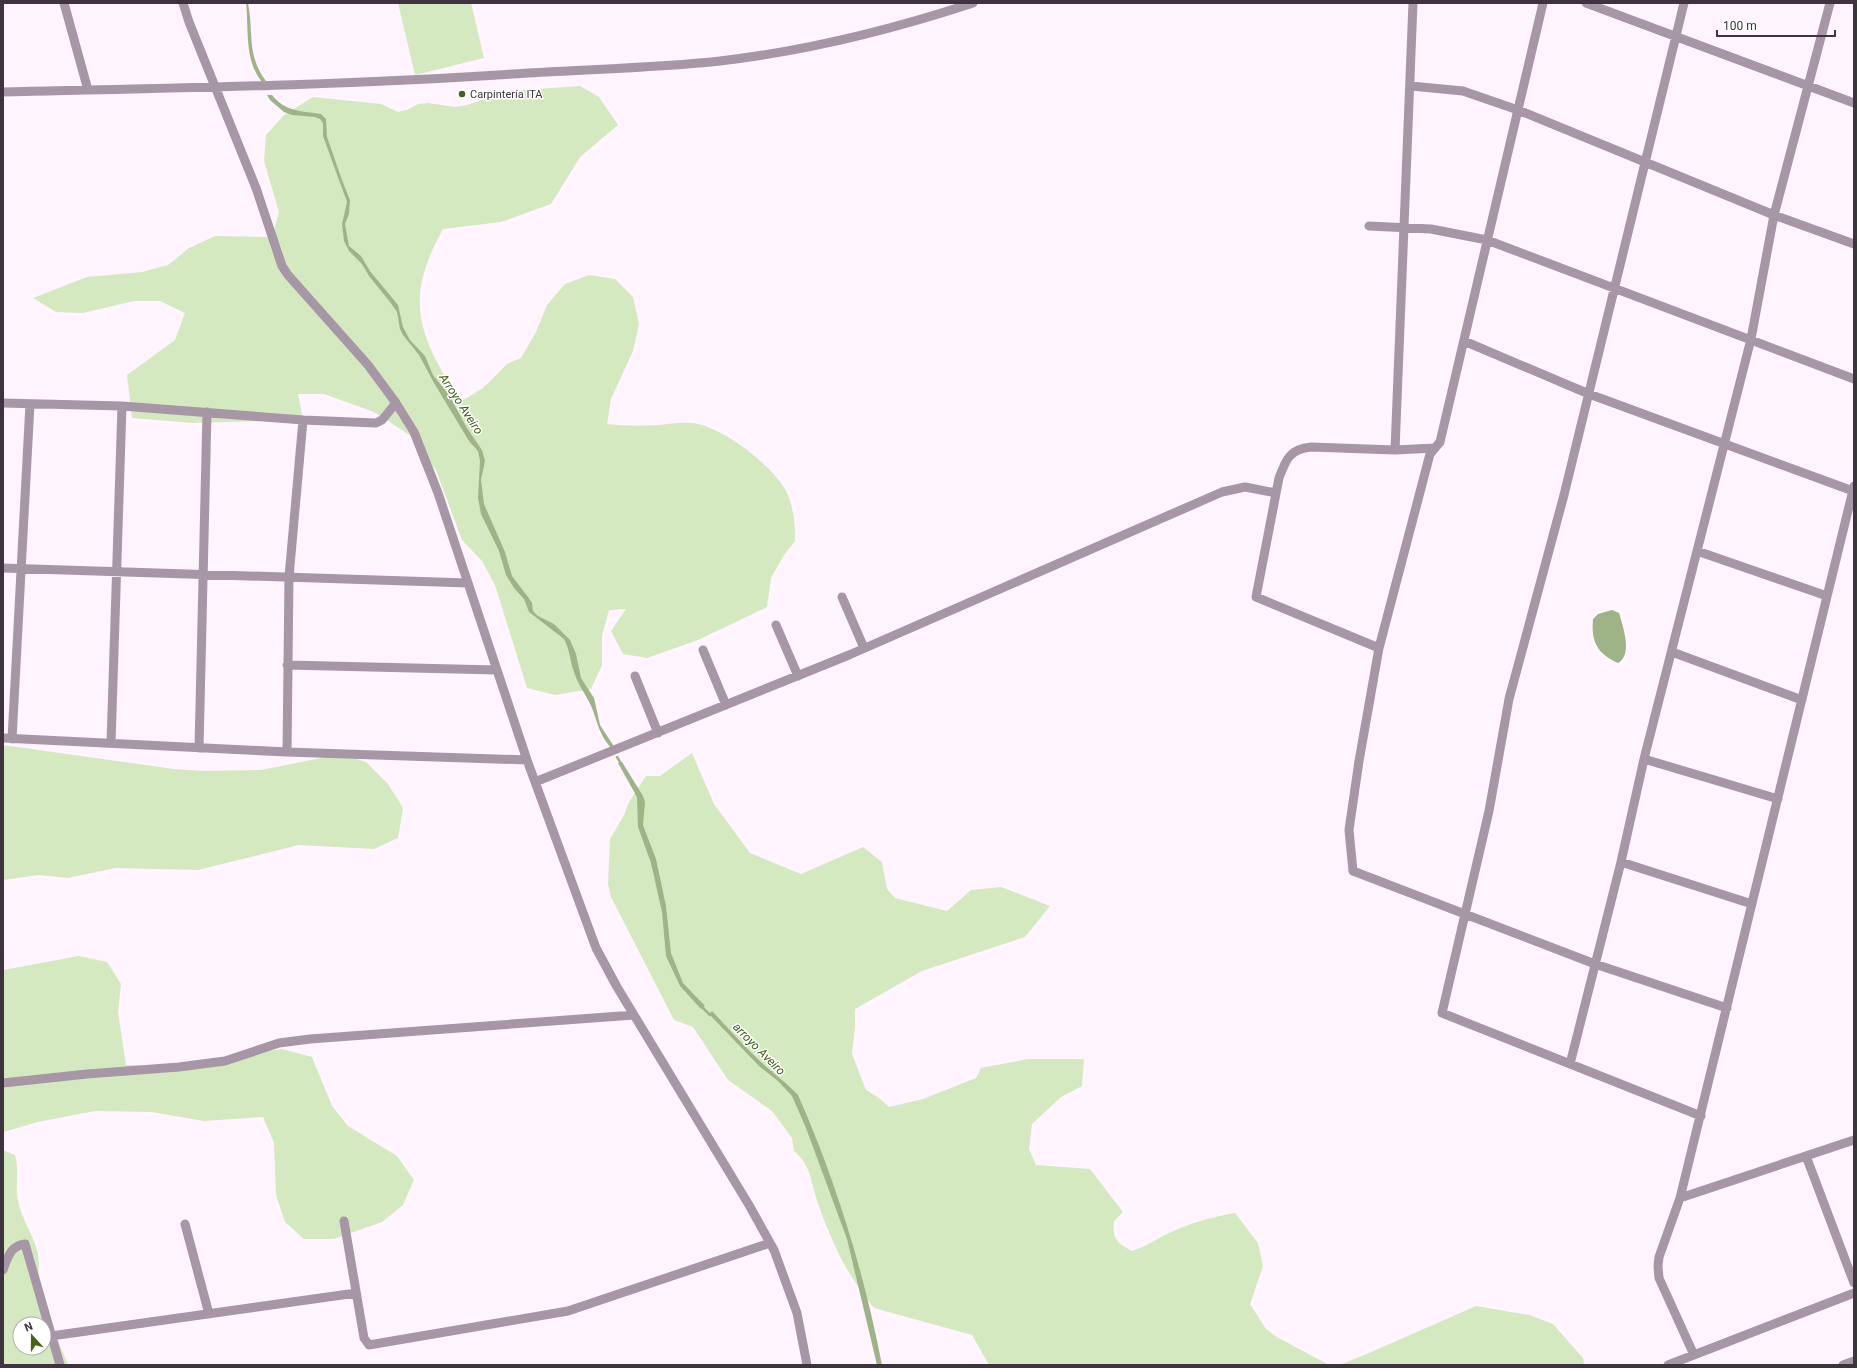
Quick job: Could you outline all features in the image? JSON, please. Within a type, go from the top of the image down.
[{"type":"street","points":[[64,3],[88,90]]},
{"type":"street","points":[[183,3],[189,22],[256,188],[282,266],[288,275],[368,365],[396,403],[414,432],[424,455],[527,760],[596,948],[634,1015],[749,1205],[770,1243],[785,1277],[797,1313],[807,1365]]},
{"type":"street","points":[[3,92],[215,87],[452,78],[718,61],[818,45],[917,21],[973,3]]},
{"type":"street","points":[[1395,450],[1403,227],[1411,86],[1413,3]]},
{"type":"street","points":[[1543,3],[1440,442],[1430,454],[1379,648],[1352,801],[1349,830],[1353,871],[1595,964],[1727,1008]]},
{"type":"street","points":[[1586,3],[1854,103]]},
{"type":"street","points":[[1684,3],[1564,495],[1509,699],[1489,812],[1442,1012],[1700,1116]]},
{"type":"street","points":[[1570,1064],[1621,862],[1644,759],[1751,339],[1774,216],[1830,3]]},
{"type":"street","points":[[1411,86],[1463,91],[1518,110],[1774,216],[1854,244]]},
{"type":"street","points":[[1369,226],[1431,229],[1487,240],[1854,378]]},
{"type":"street","points":[[1464,341],[1589,394],[1724,444],[1853,488],[1680,1198],[1659,1257],[1659,1278],[1694,1355]]},
{"type":"street","points":[[3,403],[122,406],[303,420],[376,422],[382,420],[396,403]]},
{"type":"street","points":[[30,404],[21,568],[8,739],[287,752],[527,760]]},
{"type":"street","points":[[110,743],[122,406]]},
{"type":"street","points":[[200,748],[207,412]]},
{"type":"street","points":[[287,752],[289,577],[303,420]]},
{"type":"street","points":[[1379,648],[1256,597],[1276,493],[1283,466],[1291,454],[1301,448],[1311,447],[1395,450],[1435,448]]},
{"type":"street","points":[[535,782],[798,676],[1222,492],[1245,487],[1276,493]]},
{"type":"street","points":[[1697,550],[1827,596]]},
{"type":"street","points":[[3,568],[468,583]]},
{"type":"street","points":[[842,597],[864,648]]},
{"type":"street","points":[[776,625],[798,676]]},
{"type":"street","points":[[703,650],[726,705]]},
{"type":"street","points":[[1672,652],[1802,700]]},
{"type":"street","points":[[287,665],[496,670]]},
{"type":"street","points":[[635,676],[658,733]]},
{"type":"street","points":[[1644,759],[1778,799]]},
{"type":"street","points":[[1621,862],[1752,904]]},
{"type":"street","points":[[3,1083],[87,1074],[179,1067],[225,1061],[279,1043],[310,1039],[634,1015]]},
{"type":"street","points":[[1680,1198],[1854,1140]]},
{"type":"street","points":[[1806,1156],[1854,1283]]},
{"type":"street","points":[[344,1221],[364,1338],[369,1344],[377,1344],[419,1335],[568,1311],[770,1243]]},
{"type":"street","points":[[185,1224],[209,1314]]},
{"type":"street","points":[[3,1270],[10,1251],[17,1245],[25,1244],[45,1316]]},
{"type":"street","points":[[52,1336],[356,1293]]},
{"type":"street","points":[[1668,1365],[1854,1293]]},
{"type":"street","points":[[52,1339],[60,1365]]},
{"type":"street","points":[[1843,1365],[1854,1360]]},
{"type":"shaded area","points":[[246,3],[248,3],[250,13],[253,52],[260,71],[266,81],[262,82],[252,64],[248,44]]},
{"type":"shaded area","points":[[398,3],[471,3],[484,58],[415,75]]},
{"type":"shaded area","points":[[580,86],[599,97],[618,125],[580,157],[551,204],[501,222],[443,229],[433,249],[421,284],[421,318],[425,335],[433,353],[460,402],[483,388],[507,364],[521,358],[536,332],[547,305],[565,284],[589,275],[615,279],[633,297],[639,324],[633,351],[611,399],[607,424],[639,426],[692,423],[717,431],[731,439],[745,448],[770,470],[786,491],[794,516],[795,541],[784,555],[771,578],[767,607],[698,640],[647,658],[623,654],[611,631],[626,609],[609,610],[602,636],[602,665],[591,689],[555,695],[527,688],[495,585],[482,561],[462,540],[436,470],[419,450],[414,438],[374,412],[324,394],[298,394],[303,420],[193,423],[132,418],[127,375],[175,340],[185,313],[160,301],[134,301],[83,313],[56,312],[33,298],[87,277],[142,272],[168,265],[189,248],[215,236],[272,237],[279,212],[264,161],[266,135],[284,115],[313,97],[381,104],[398,112],[407,110],[418,104],[428,103],[455,107],[467,105],[509,91]]},
{"type":"shaded area","points":[[267,95],[272,95],[277,101],[288,108],[321,114],[326,119],[327,137],[350,200],[349,214],[345,224],[349,246],[361,256],[370,271],[398,305],[403,327],[410,340],[425,356],[433,375],[449,395],[467,428],[482,450],[485,461],[481,480],[484,504],[505,552],[512,576],[532,603],[533,611],[538,616],[554,624],[570,640],[576,654],[581,678],[594,698],[600,725],[615,748],[613,750],[602,735],[588,699],[576,677],[568,647],[564,639],[529,612],[524,599],[514,588],[506,575],[499,551],[481,514],[478,498],[480,461],[478,451],[469,441],[419,355],[403,335],[400,329],[397,312],[369,276],[362,264],[349,251],[344,241],[342,224],[347,202],[323,136],[323,123],[320,119],[315,117],[292,115],[284,112],[270,100]]},
{"type":"shaded area","points":[[1612,610],[1619,613],[1626,640],[1623,659],[1618,663],[1600,651],[1594,640],[1593,634],[1593,619],[1598,614]]},
{"type":"shaded area","points":[[3,745],[174,769],[204,771],[261,770],[341,754],[366,762],[388,784],[403,808],[398,838],[374,849],[299,845],[198,870],[115,868],[68,878],[39,875],[3,880]]},
{"type":"shaded area","points":[[692,753],[714,804],[750,853],[801,874],[863,847],[882,862],[887,889],[895,898],[947,911],[971,890],[1001,887],[1050,906],[1025,937],[922,971],[855,1009],[852,1054],[866,1090],[879,1098],[889,1107],[923,1099],[976,1078],[981,1068],[1028,1059],[1084,1059],[1082,1086],[1061,1097],[1032,1124],[1029,1149],[1036,1165],[1090,1169],[1123,1212],[1114,1221],[1114,1232],[1119,1243],[1127,1248],[1132,1251],[1193,1223],[1235,1213],[1258,1243],[1263,1266],[1250,1304],[1266,1329],[1277,1337],[1327,1364],[1342,1364],[1476,1306],[1529,1315],[1553,1324],[1583,1358],[1584,1365],[989,1365],[972,1335],[874,1308],[854,1280],[840,1256],[820,1210],[809,1172],[803,1161],[794,1151],[792,1138],[772,1111],[728,1080],[693,1027],[674,1020],[611,897],[608,884],[610,839],[624,815],[629,802],[646,776],[660,776]]},
{"type":"shaded area","points":[[622,762],[643,796],[645,802],[643,825],[656,859],[666,906],[671,953],[683,983],[705,1006],[701,1009],[680,986],[666,956],[662,912],[651,863],[638,827],[637,797],[618,763]]},
{"type":"shaded area","points":[[79,956],[107,962],[121,984],[118,1012],[126,1065],[196,1067],[253,1053],[282,1049],[312,1057],[332,1106],[348,1126],[397,1156],[414,1180],[403,1205],[382,1222],[334,1239],[304,1239],[285,1222],[276,1195],[274,1143],[263,1117],[204,1121],[152,1112],[95,1111],[38,1122],[3,1132],[3,970]]},
{"type":"shaded area","points":[[712,1011],[755,1056],[798,1095],[825,1160],[848,1227],[867,1296],[882,1365],[877,1365],[847,1239],[806,1128],[792,1096],[778,1081],[760,1067],[709,1014]]},
{"type":"shaded area","points":[[3,1150],[15,1155],[17,1165],[18,1202],[37,1250],[39,1265],[38,1291],[48,1316],[12,1316],[12,1356],[52,1356],[52,1326],[68,1365],[3,1365]]},
{"type":"waterway","name":"arroyo Aveiro","points":[[617,757],[622,765]]},
{"type":"waterway","name":"arroyo Aveiro","points":[[701,1006],[710,1015]]},
{"type":"place","name":"Carpintería ITA","points":[[462,94]]},
{"type":"water label","name":"Arroyo Aveiro","points":[[461,404]]}]
